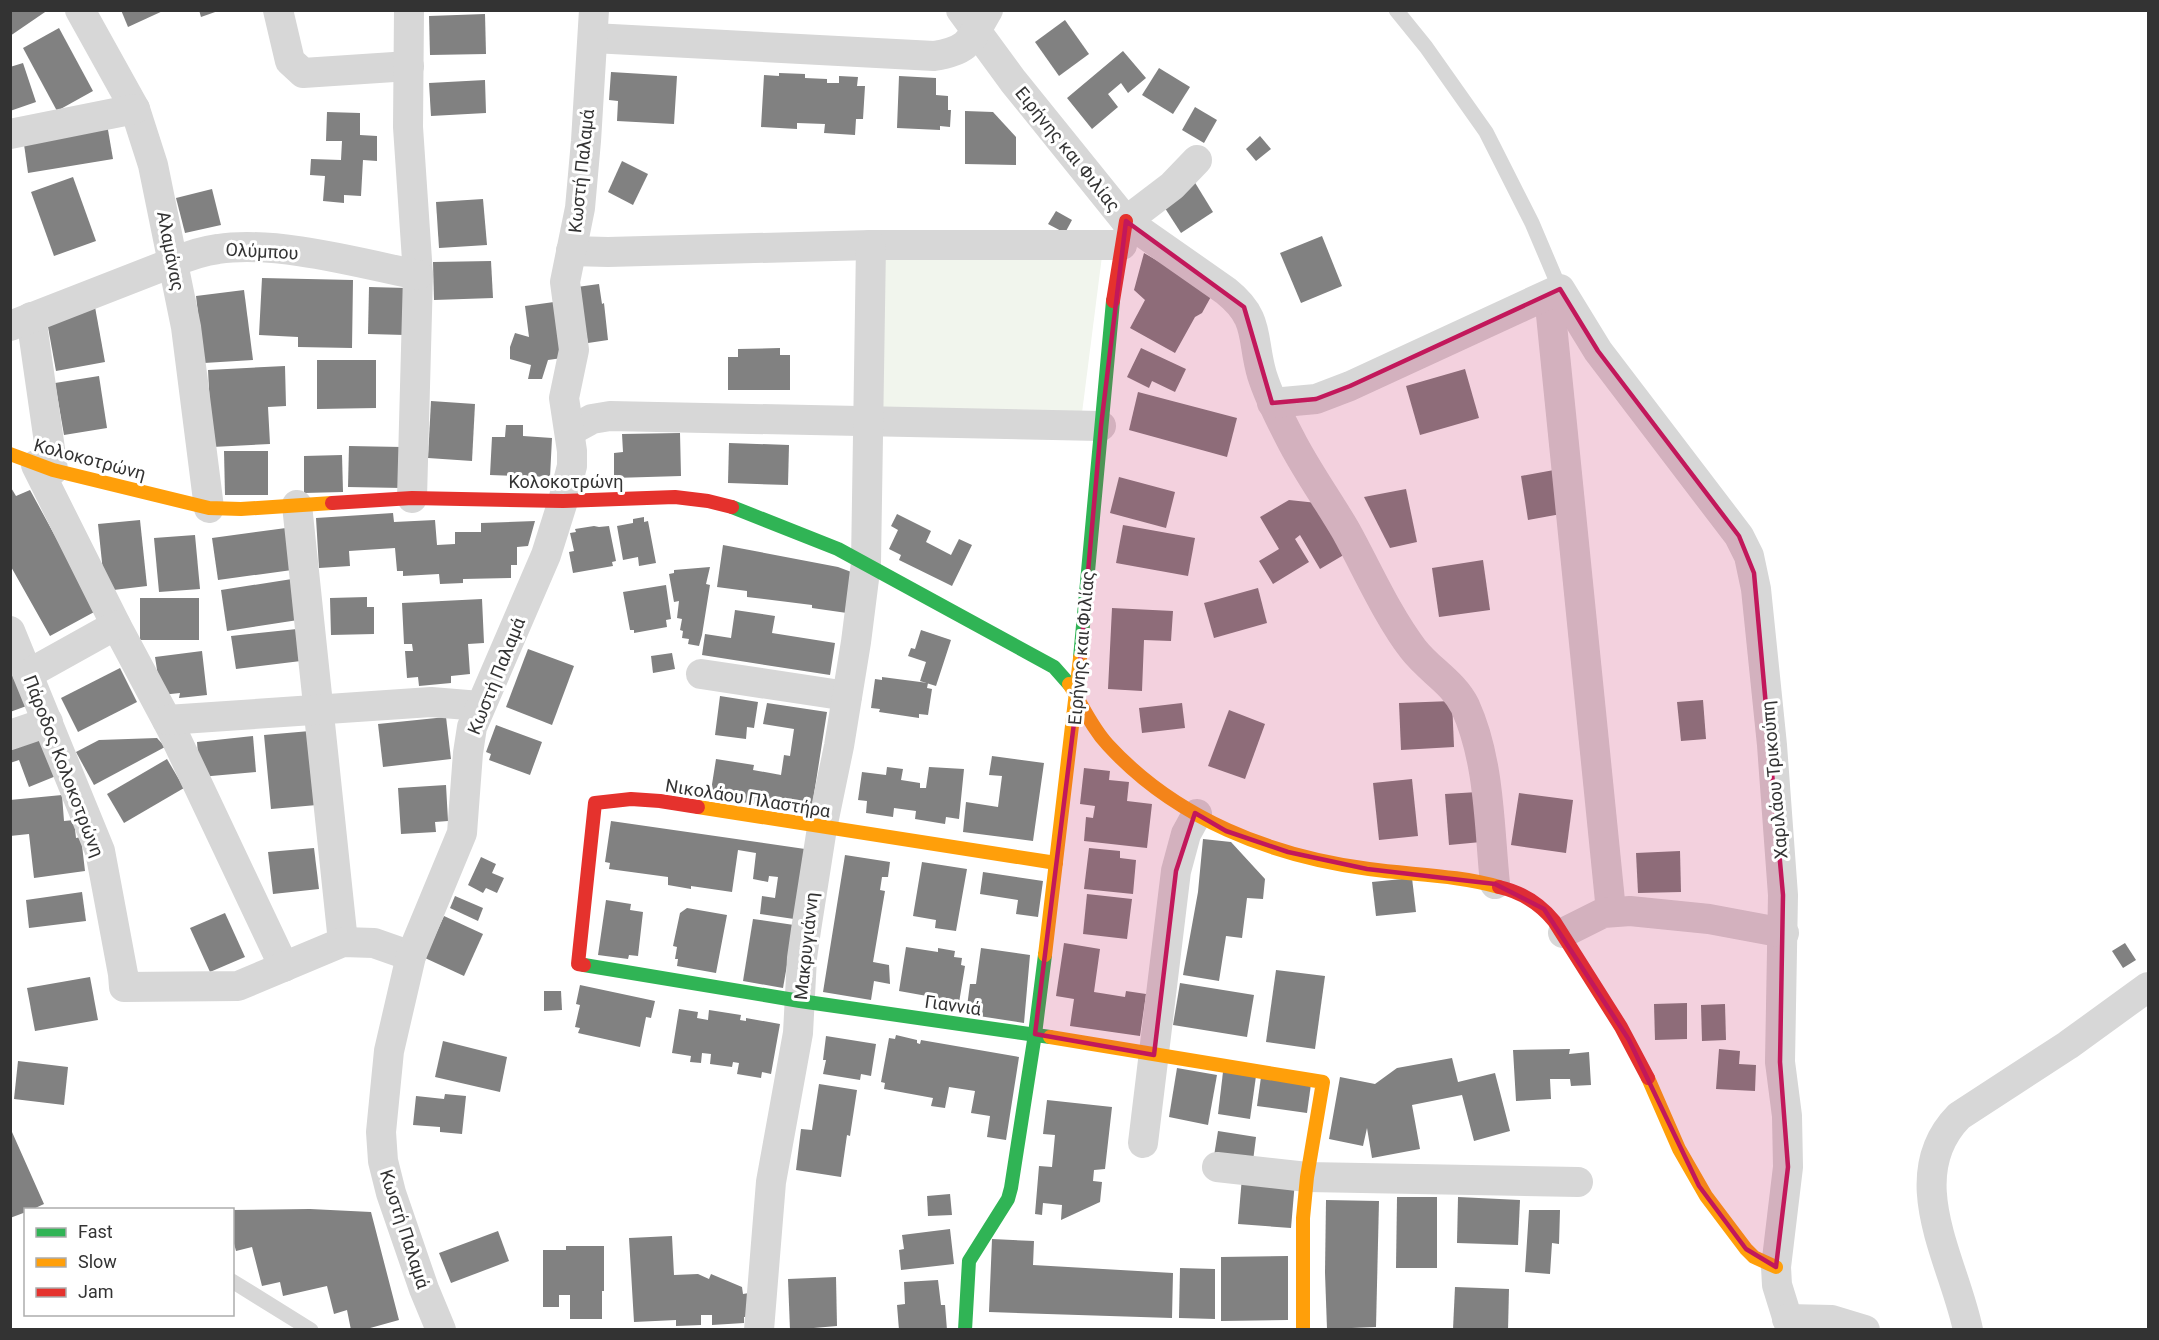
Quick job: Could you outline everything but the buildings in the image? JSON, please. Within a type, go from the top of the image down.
[{"type":"street","name":"Αλαμάνας","points":[[80,10],[135,109],[153,165],[186,327],[209,508]]},
{"type":"street","points":[[278,10],[290,62],[303,73],[409,66]]},
{"type":"street","points":[[409,10],[408,127],[418,275],[412,498]]},
{"type":"street","points":[[593,24],[921,57],[946,54],[966,45],[975,18]]},
{"type":"street","name":"Ειρήνης και Φιλίας","points":[[965,1329],[969,1261],[1008,1199],[1011,1188],[1035,1034],[1077,695],[1114,295],[1124,233],[975,18]]},
{"type":"street","name":"Κωστή Παλαμά","points":[[441,1329],[424,1289],[398,1213],[381,1148],[382,1107],[389,1051],[411,956],[462,833],[472,727],[533,587],[563,501],[572,460],[564,398],[574,350],[565,282],[582,188],[593,24]]},
{"type":"street","points":[[10,134],[135,109]]},
{"type":"street","points":[[1124,233],[1197,160]]},
{"type":"street","points":[[571,251],[871,245],[1124,233],[1226,291],[1244,307],[1253,328],[1260,368],[1272,403],[1291,441],[1414,651],[1457,693],[1465,706],[1481,758],[1495,884]]},
{"type":"street","name":"Μακρυγιάννη","points":[[759,1329],[771,1182],[798,1033],[802,958],[822,828],[856,642],[866,563],[871,245]]},
{"type":"street","name":"Ολύμπου","points":[[21,322],[200,252],[219,249],[264,249],[332,258],[418,275]]},
{"type":"street","points":[[1272,403],[1316,399],[1350,386],[1554,292],[1611,911]]},
{"type":"street","name":"Χαριλάου Τρικούπη","points":[[1554,292],[1723,513],[1749,556],[1756,589],[1783,885],[1784,933],[1780,1062],[1788,1136],[1788,1167],[1776,1267],[1777,1286],[1789,1324]]},
{"type":"street","points":[[21,322],[33,463],[167,720],[284,967],[343,942],[374,943],[411,956]]},
{"type":"street","points":[[570,431],[592,419],[610,416],[1101,426]]},
{"type":"street","name":"Κολοκοτρώνη","points":[[33,463],[209,508],[242,509],[412,498],[563,501],[675,497],[708,501],[745,511],[794,530],[866,563],[1060,672],[1077,695],[1103,740],[1149,780],[1197,814],[1226,831],[1258,844],[1317,860],[1367,869],[1495,884],[1512,890],[1533,902],[1551,917],[1563,933],[1629,1040],[1676,1144],[1699,1186],[1746,1249],[1754,1257],[1776,1267]]},
{"type":"street","points":[[297,505],[343,942]]},
{"type":"street","points":[[28,674],[116,625]]},
{"type":"street","name":"Πάροδος Κολοκοτρώνη","points":[[10,631],[100,851],[124,987],[238,986],[284,967]]},
{"type":"street","points":[[701,674],[847,696]]},
{"type":"street","points":[[167,720],[431,702],[480,706]]},
{"type":"street","points":[[10,735],[48,722]]},
{"type":"street","name":"Νικολάου Πλαστήρα","points":[[578,964],[595,803],[631,800],[660,801],[1056,863]]},
{"type":"street","points":[[1143,1143],[1176,871],[1186,834],[1197,814]]},
{"type":"street","points":[[1563,933],[1594,916],[1611,911],[1630,911],[1676,915],[1784,933]]},
{"type":"street","name":"Γιαννιά","points":[[578,964],[800,1001],[1035,1034],[1323,1082],[1307,1177]]},
{"type":"street","points":[[1968,1329],[1933,1205],[1931,1169],[1939,1144],[1959,1116],[2068,1046],[2148,987]]},
{"type":"street","points":[[1217,1167],[1307,1177],[1578,1182]]},
{"type":"street","points":[[1303,1329],[1302,1232],[1307,1177]]},
{"type":"street","points":[[1789,1324],[1832,1320],[1865,1329]]},
{"type":"lane","points":[[1396,10],[1486,132],[1532,223],[1554,292]]},
{"type":"lane","points":[[234,1282],[311,1329]]},
{"type":"highlighted area","points":[[1126,221],[1244,307],[1272,403],[1316,399],[1350,386],[1560,289],[1598,351],[1739,536],[1754,573],[1783,895],[1780,1062],[1788,1167],[1776,1267],[1746,1249],[1699,1186],[1629,1040],[1544,909],[1495,884],[1367,869],[1288,852],[1226,831],[1195,813],[1176,871],[1154,1055],[1035,1034],[1076,707],[1101,426]]},
{"type":"shaded area","points":[[882,255],[1102,256],[1082,413],[878,407]]},
{"type":"traffic: fast","points":[[1080,658],[1113,301]]},
{"type":"traffic: fast","points":[[732,507],[838,549],[1054,667],[1069,684]]},
{"type":"traffic: fast","points":[[965,1330],[969,1261],[1008,1199],[1011,1188],[1045,955]]},
{"type":"traffic: fast","points":[[584,965],[800,1001],[1050,1037]]},
{"type":"traffic: slow","points":[[10,454],[53,470],[209,508],[241,509],[332,503]]},
{"type":"traffic: slow","points":[[1045,955],[1080,658]]},
{"type":"traffic: slow","points":[[1069,684],[1102,738],[1135,771],[1164,794],[1227,830],[1261,844],[1332,863],[1451,878],[1499,887]]},
{"type":"traffic: slow","points":[[698,807],[1056,863]]},
{"type":"traffic: slow","points":[[1050,1037],[1323,1082],[1307,1177],[1303,1218],[1303,1330]]},
{"type":"traffic: slow","points":[[1648,1078],[1679,1149],[1706,1196],[1746,1249],[1754,1257],[1776,1267]]},
{"type":"traffic: jam","points":[[1113,301],[1126,221]]},
{"type":"traffic: jam","points":[[332,503],[412,498],[563,501],[675,497],[732,507]]},
{"type":"traffic: jam","points":[[584,965],[578,964],[595,803],[631,799],[698,807]]},
{"type":"traffic: jam","points":[[1499,887],[1530,900],[1554,921],[1621,1027],[1648,1078]]}]
